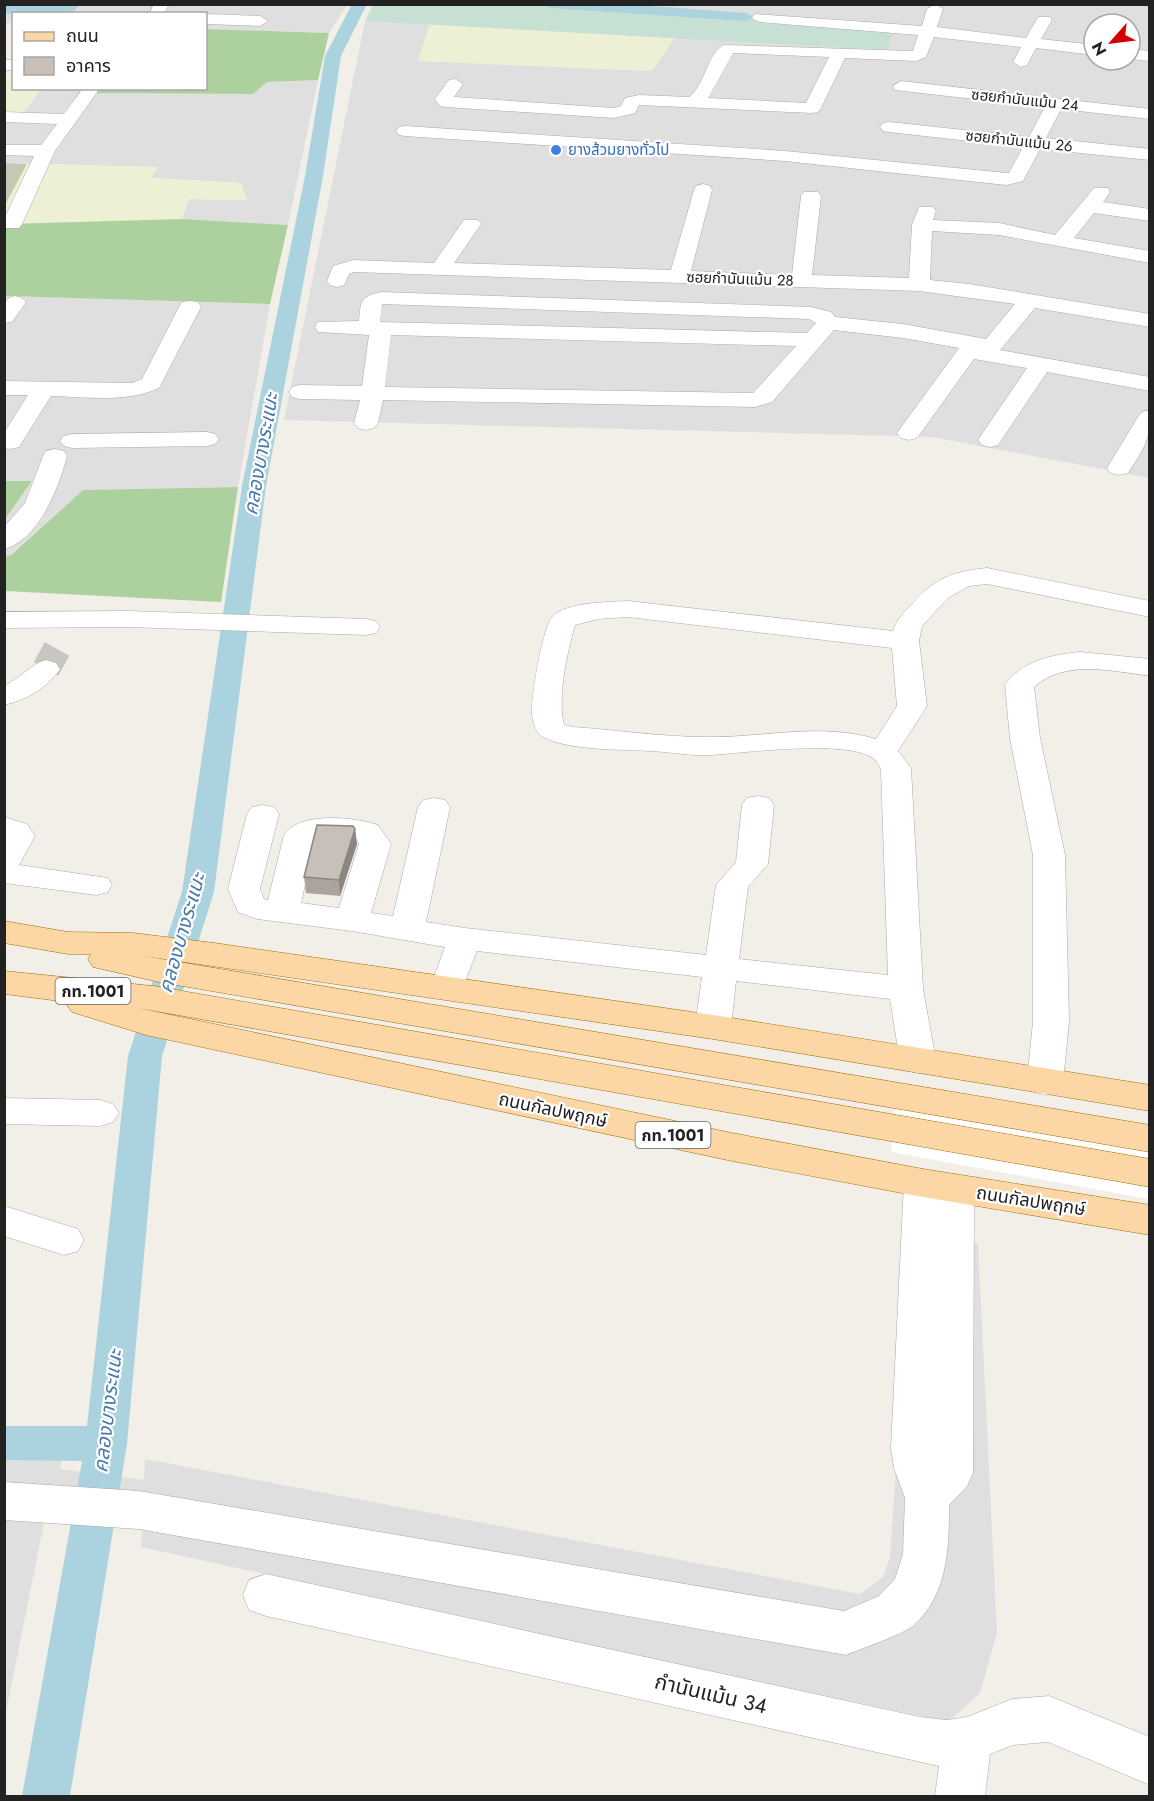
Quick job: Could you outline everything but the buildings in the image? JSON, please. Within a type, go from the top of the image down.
[{"type":"main road","name":"ถนนกัลปพฤกษ์","points":[[4,932],[68,943],[155,984],[204,993],[545,1108],[939,1186],[1149,1220]]},
{"type":"main road","name":"ถนนกัลปพฤกษ์","points":[[19,985],[155,984],[938,1118],[1149,1139]]},
{"type":"main road","name":"ถนนกัลปพฤกษ์","points":[[204,993],[447,988],[1149,1098]]},
{"type":"main road","name":"ถนนกัลปพฤกษ์","points":[[938,1118],[1149,1173]]},
{"type":"street","points":[[692,102],[696,101],[725,51],[730,48],[916,56],[920,54],[935,9]]},
{"type":"street","points":[[760,17],[927,31],[1082,49]]},
{"type":"street","points":[[207,19],[260,21]]},
{"type":"street","points":[[1021,62],[1044,20]]},
{"type":"street","points":[[601,95],[634,101],[812,108],[839,53]]},
{"type":"street","points":[[455,84],[444,99],[446,102],[614,113],[629,109],[631,102],[634,101]]},
{"type":"street","name":"ซฮยกำนันแม้น 24","points":[[901,86],[1149,114]]},
{"type":"street","points":[[12,224],[46,151],[90,90]]},
{"type":"street","points":[[405,131],[785,156],[1006,179],[1016,177],[1055,104]]},
{"type":"street","points":[[4,117],[68,119]]},
{"type":"street","name":"ซฮยกำนันแม้น 26","points":[[889,127],[1149,155]]},
{"type":"street","points":[[4,150],[46,151]]},
{"type":"street","points":[[679,278],[703,190]]},
{"type":"street","points":[[801,282],[811,196]]},
{"type":"street","points":[[1060,242],[1095,199],[1149,215]]},
{"type":"street","points":[[919,285],[924,218],[999,229],[1149,257]]},
{"type":"street","points":[[441,268],[471,224]]},
{"type":"street","name":"ซฮยกำนันแม้น 28","points":[[337,281],[340,270],[353,266],[919,285],[969,290],[1149,321]]},
{"type":"street","points":[[366,423],[373,393],[375,329],[371,303],[381,298],[811,313],[823,317],[828,323],[903,331],[1042,363],[1149,384]]},
{"type":"street","points":[[909,433],[965,351],[988,350],[1030,300]]},
{"type":"street","points":[[4,388],[126,391],[146,386],[151,383],[190,307]]},
{"type":"street","points":[[300,392],[755,400],[764,397],[828,323]]},
{"type":"street","points":[[326,327],[812,340]]},
{"type":"street","points":[[990,440],[1042,363]]},
{"type":"street","points":[[43,390],[8,442],[55,447],[207,439]]},
{"type":"street","points":[[1119,468],[1149,417]]},
{"type":"street","points":[[4,541],[19,530],[37,507],[48,486],[55,447]]},
{"type":"street","points":[[883,751],[912,706],[905,641],[909,624],[938,592],[962,579],[987,576],[1149,609]]},
{"type":"street","points":[[905,641],[628,609],[575,615],[563,621],[556,642],[546,710],[551,730],[570,736],[707,746],[800,739],[851,741],[883,751],[896,768],[906,989],[918,1061]]},
{"type":"street","points":[[7,625],[70,620],[127,619],[366,627]]},
{"type":"street","points":[[4,696],[34,683],[51,659],[70,620]]},
{"type":"street","points":[[1045,1082],[1051,1022],[1049,855],[1025,738],[1019,685],[1030,674],[1056,663],[1094,660],[1149,668]]},
{"type":"street","points":[[713,1028],[732,885],[752,864],[758,805]]},
{"type":"street","points":[[407,930],[434,807]]},
{"type":"street","points":[[263,814],[244,889],[250,905],[257,909],[352,920],[465,939],[906,989]]},
{"type":"street","points":[[4,826],[16,831],[19,836],[4,864]]},
{"type":"street","points":[[282,912],[300,836],[308,830],[318,829],[361,830],[367,832],[375,844],[352,920]]},
{"type":"street","points":[[4,873],[96,885]]},
{"type":"street","points":[[447,988],[465,939]]},
{"type":"street","points":[[4,1111],[100,1113]]},
{"type":"street","points":[[24,1502],[138,1510],[846,1633],[896,1611],[914,1590],[926,1554],[927,1498],[951,1473],[953,1457],[939,1186]]},
{"type":"street","points":[[4,1221],[64,1240]]},
{"type":"street","name":"กำนันแม้น 34","points":[[266,1595],[920,1740],[947,1744],[967,1740],[1012,1722],[1049,1719],[1149,1761]]},
{"type":"street","points":[[960,1797],[967,1740]]},
{"type":"shaded area","points":[[587,4],[896,24],[887,50],[365,21],[373,5]]},
{"type":"shaded area","points":[[5,5],[347,5],[329,33],[207,29],[207,12],[12,12],[12,23],[5,23]]},
{"type":"shaded area","points":[[587,5],[1149,5],[1149,478],[932,437],[284,420],[365,21],[430,24],[418,61],[652,71],[675,37],[887,50],[896,24]]},
{"type":"shaded area","points":[[430,24],[675,37],[652,71],[418,61]]},
{"type":"shaded area","points":[[4,78],[12,78],[12,90],[40,90],[24,112],[5,112]]},
{"type":"shaded area","points":[[318,80],[288,225],[182,219],[189,199],[246,200],[241,183],[151,178],[157,167],[5,163],[5,112],[24,112],[40,90],[100,90],[98,93],[253,94],[267,82]]},
{"type":"shaded area","points":[[5,163],[27,164],[5,207]]},
{"type":"shaded area","points":[[27,164],[158,167],[151,178],[241,183],[247,200],[189,199],[182,219],[5,224],[4,207]]},
{"type":"shaded area","points":[[5,296],[270,304],[238,487],[83,490],[5,557],[4,519],[32,482],[5,481]]},
{"type":"shaded area","points":[[901,1232],[978,1244],[997,1633],[980,1693],[948,1722],[141,1547],[142,1530],[44,1523],[5,1717],[5,1453],[63,1453],[60,1469],[144,1480],[145,1459],[860,1594],[883,1577],[890,1558],[898,1437]]},
{"type":"green space","points":[[207,29],[329,33],[318,80],[267,82],[253,94],[97,93],[99,90],[207,90]]},
{"type":"green space","points":[[182,219],[288,225],[270,304],[5,296],[5,224]]},
{"type":"green space","points":[[4,481],[32,481],[5,519]]},
{"type":"green space","points":[[238,487],[221,602],[5,591],[5,557],[11,555],[83,490]]},
{"type":"water","points":[[5,4],[80,4],[73,12],[5,13]]},
{"type":"pier","points":[[897,1086],[1149,1131],[1149,1199],[891,1152]]},
{"type":"waterway","name":"คลองบางระแนะ","points":[[106,1444],[145,1056],[198,892],[254,486],[314,176],[333,56],[360,4]]},
{"type":"waterway","points":[[551,4],[746,17]]},
{"type":"waterway","points":[[4,1443],[106,1444]]},
{"type":"waterway","name":"คลองบางระแนะ","points":[[46,1796],[106,1444]]},
{"type":"tunnel","points":[[46,669],[57,649]]},
{"type":"place","name":"ยางส้วมยางทั่วไป","points":[[556,150]]}]
